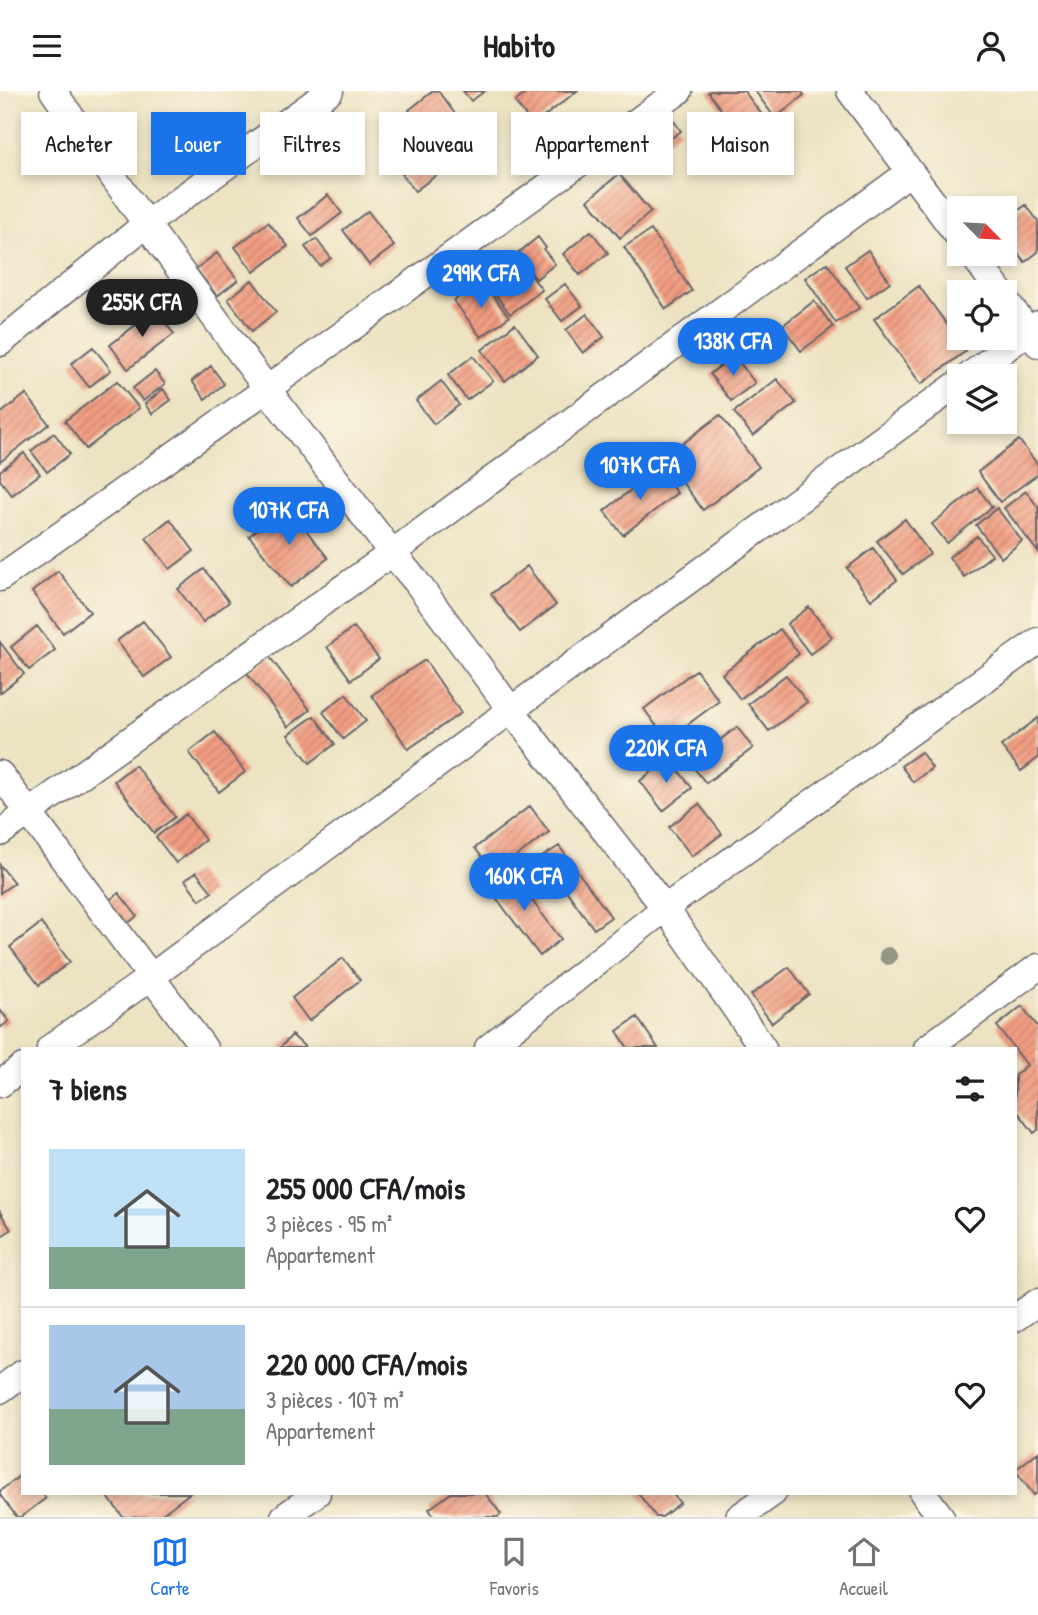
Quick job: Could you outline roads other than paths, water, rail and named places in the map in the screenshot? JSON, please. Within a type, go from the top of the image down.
[{"type":"street","points":[[53,91],[267,389],[665,908],[762,1047]]},
{"type":"street","points":[[0,343],[146,224],[330,91]]},
{"type":"street","points":[[0,578],[679,91]]},
{"type":"street","points":[[850,91],[947,221]]},
{"type":"street","points":[[0,833],[392,553],[911,172]]},
{"type":"street","points":[[987,364],[1035,333],[1017,313]]},
{"type":"street","points":[[51,1047],[947,392]]},
{"type":"street","points":[[489,1047],[665,908],[1038,641]]},
{"type":"street","points":[[0,775],[203,1047]]},
{"type":"street","points":[[928,1047],[1038,967]]},
{"type":"street","points":[[0,1084],[21,1068]]},
{"type":"street","points":[[1017,1317],[1038,1302]]},
{"type":"street","points":[[0,1390],[21,1374]]},
{"type":"street","points":[[284,1517],[314,1495]]},
{"type":"street","points":[[739,1517],[770,1495]]},
{"type":"street","points":[[924,1495],[941,1517]]}]
